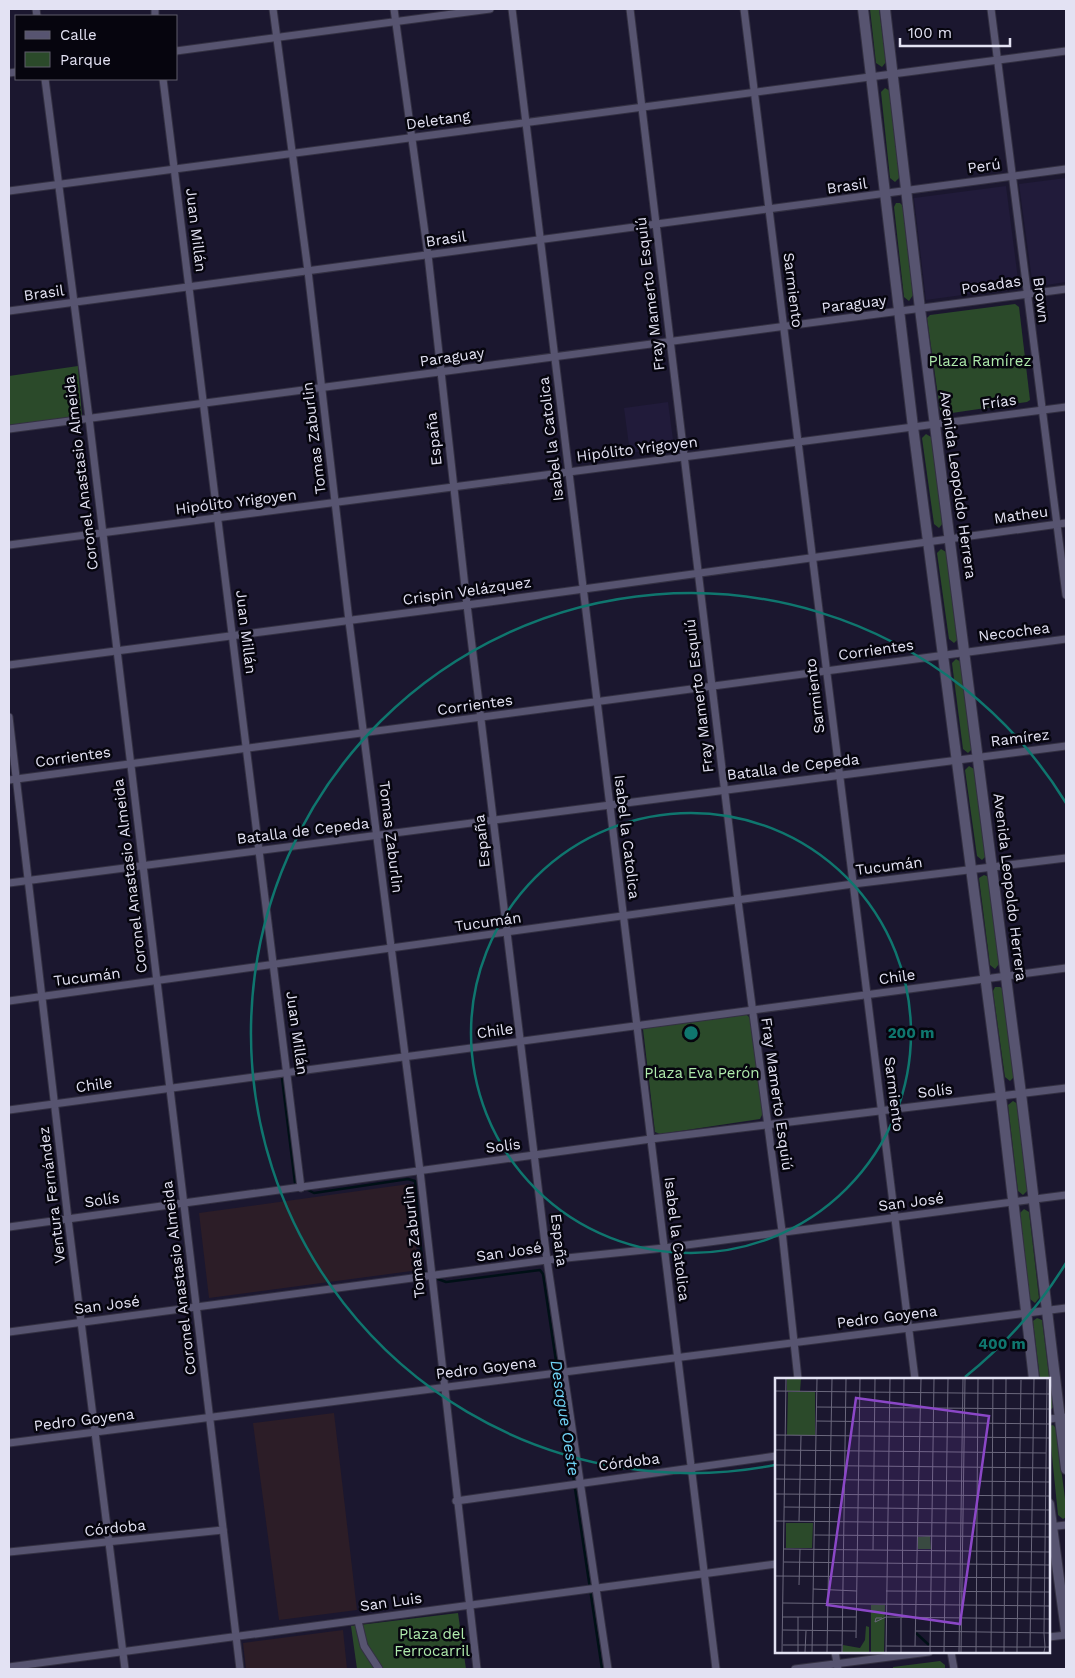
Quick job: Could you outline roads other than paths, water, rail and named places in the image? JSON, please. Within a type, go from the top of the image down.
[{"type":"street","name":"Tomas Zaburlin","points":[[273,9],[293,153],[349,621],[420,1171],[456,1501],[477,1669]]},
{"type":"street","name":"España","points":[[394,9],[428,255],[467,606],[547,1260],[562,1372],[598,1588],[608,1669]]},
{"type":"street","points":[[178,51],[490,9]]},
{"type":"street","name":"Isabel la Catolica","points":[[512,9],[716,1669]]},
{"type":"street","name":"Fray Mamerto Esquiú","points":[[630,9],[724,790],[782,1231],[798,1378]]},
{"type":"street","name":"Sarmiento","points":[[744,9],[799,442],[838,775],[915,1378]]},
{"type":"street","points":[[863,9],[912,427],[929,542],[1001,1096],[1034,1378]]},
{"type":"street","name":"Avenida Leopoldo Herrera","points":[[885,9],[920,309],[1021,1094],[1058,1418],[1066,1468]]},
{"type":"street","name":"Brown","points":[[991,9],[996,60],[1066,595]]},
{"type":"street","points":[[872,77],[1066,50]]},
{"type":"street","name":"Deletang","points":[[9,191],[872,77]]},
{"type":"street","name":"Coronel Anastasio Almeida","points":[[45,80],[60,184],[73,303],[90,418],[116,651],[240,1669]]},
{"type":"street","name":"Juan Millán","points":[[163,80],[301,1188]]},
{"type":"street","name":"Perú","points":[[906,191],[1066,169]]},
{"type":"street","points":[[886,194],[906,191]]},
{"type":"street","name":"Brasil","points":[[9,311],[886,194]]},
{"type":"street","name":"Posadas","points":[[920,309],[1066,289]]},
{"type":"street","points":[[899,312],[920,309]]},
{"type":"street","name":"Paraguay","points":[[9,429],[899,312]]},
{"type":"street","name":"Frías","points":[[912,427],[1066,407]]},
{"type":"street","name":"Hipólito Yrigoyen","points":[[9,545],[912,427]]},
{"type":"street","name":"Matheu","points":[[929,542],[1066,523]]},
{"type":"street","name":"Crispin Velázquez","points":[[9,665],[467,606],[929,542]]},
{"type":"street","name":"Necochea","points":[[944,655],[1066,639]]},
{"type":"street","name":"Corrientes","points":[[9,780],[597,703],[944,655]]},
{"type":"street","name":"Ventura Fernández","points":[[9,717],[56,1104],[68,1219],[110,1542],[124,1669]]},
{"type":"street","name":"Ramírez","points":[[957,759],[1066,746]]},
{"type":"street","name":"Batalla de Cepeda","points":[[9,883],[957,759]]},
{"type":"street","name":"Tucumán","points":[[9,1001],[506,934],[853,884],[1066,858]]},
{"type":"street","name":"Chile","points":[[9,1110],[1066,968]]},
{"type":"street","name":"Solís","points":[[9,1226],[301,1188],[651,1139],[1066,1088]]},
{"type":"street","name":"San José","points":[[9,1332],[547,1260],[664,1248],[1066,1195]]},
{"type":"street","name":"Pedro Goyena","points":[[9,1443],[1066,1308]]},
{"type":"street","name":"Córdoba","points":[[456,1501],[580,1482],[692,1469],[775,1456]]},
{"type":"street","points":[[1066,1525],[1050,1527],[1066,1631]]},
{"type":"street","name":"Córdoba","points":[[9,1552],[223,1530]]},
{"type":"street","name":"San Luis","points":[[9,1667],[775,1564]]},
{"type":"street","points":[[358,1621],[364,1646],[379,1669]]},
{"type":"street","points":[[1050,1637],[1066,1635]]},
{"type":"street","points":[[835,1653],[838,1667]]},
{"type":"street","points":[[795,1669],[838,1667],[923,1653]]},
{"type":"street","points":[[952,1653],[954,1669]]},
{"type":"waterway","name":"Desague Oeste","points":[[282,1078],[295,1183],[299,1186]]},
{"type":"waterway","name":"Desague Oeste","points":[[304,1188],[314,1193],[408,1179],[415,1181],[423,1271],[427,1273]]},
{"type":"waterway","name":"Desague Oeste","points":[[438,1279],[446,1282],[540,1270],[543,1274],[602,1669]]},
{"type":"park label","name":"Plaza Ramírez","points":[[980,361]]},
{"type":"park label","name":"Plaza Eva Perón","points":[[702,1073]]},
{"type":"park label","name":"Plaza del Ferrocarril","points":[[432,1642]]}]
